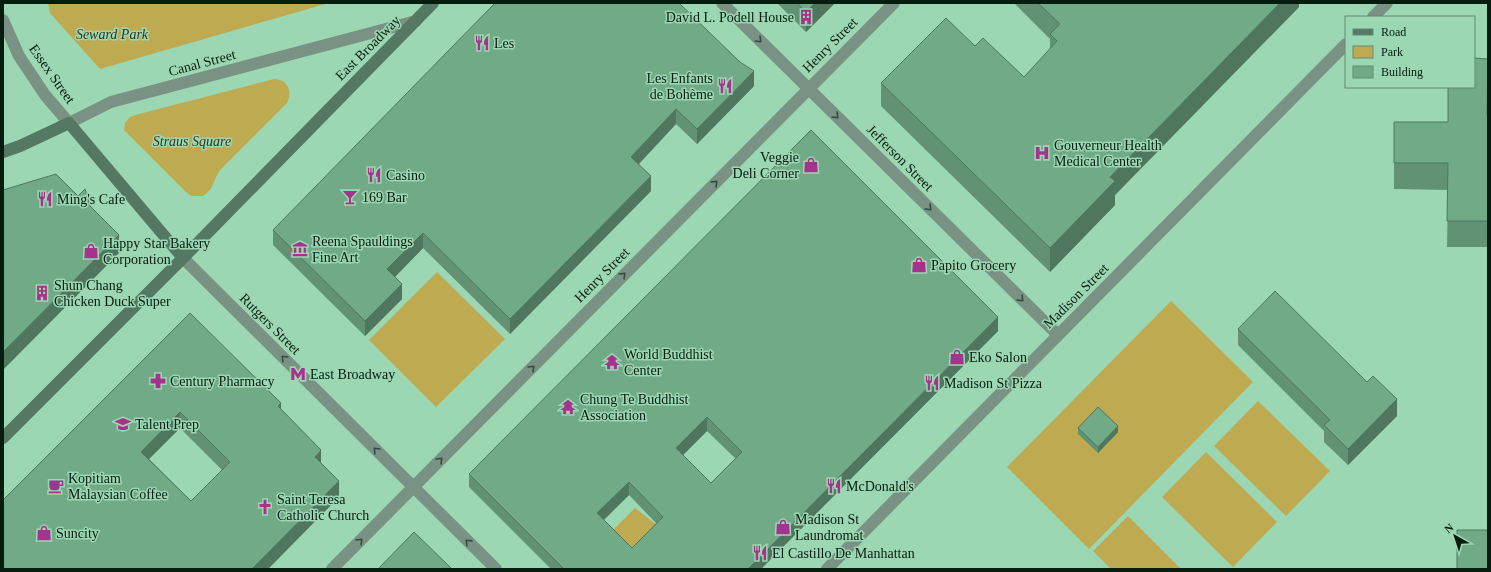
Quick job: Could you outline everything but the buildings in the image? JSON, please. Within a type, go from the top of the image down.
[{"type":"main road","name":"East Broadway","points":[[3,438],[434,3]]},
{"type":"main road","name":"Canal Street","points":[[3,152],[20,146],[69,122]]},
{"type":"main road","name":"Rutgers Street","points":[[69,122],[183,258]]},
{"type":"street","name":"Jefferson Street","points":[[722,3],[1058,335]]},
{"type":"street","name":"Henry Street","points":[[332,569],[894,3]]},
{"type":"street","points":[[1374,16],[1387,3]]},
{"type":"street","name":"Essex Street","points":[[3,20],[19,56],[45,95],[69,122]]},
{"type":"street","name":"Canal Street","points":[[69,122],[111,102],[416,21]]},
{"type":"street","name":"Madison Street","points":[[827,569],[1345,45]]},
{"type":"street","name":"Rutgers Street","points":[[183,258],[496,569]]},
{"type":"green space","name":"Seward Park","points":[[48,3],[329,3],[100,69],[50,13]]},
{"type":"green space","name":"Straus Square","points":[[274,79],[283,81],[288,87],[289,99],[287,103],[220,170],[212,187],[203,196],[191,196],[186,192],[124,130],[125,123],[130,117]]},
{"type":"green space","points":[[437,272],[505,339],[436,407],[369,340]]},
{"type":"green space","points":[[1171,301],[1253,382],[1089,549],[1007,467]]},
{"type":"green space","points":[[1258,401],[1330,471],[1286,516],[1214,446]]},
{"type":"green space","points":[[1206,452],[1277,522],[1233,567],[1162,497]]},
{"type":"green space","points":[[635,508],[663,530],[644,549],[574,569]]},
{"type":"green space","points":[[1128,516],[1181,569],[1111,569],[1093,551]]},
{"type":"place","name":"David L. Podell House","points":[[806,17]]},
{"type":"place","name":"Les","points":[[482,43]]},
{"type":"place","name":"Les Enfants de Bohème","points":[[725,86]]},
{"type":"place","name":"Gouverneur Health Medical Center","points":[[1042,153]]},
{"type":"place","name":"Veggie Deli Corner","points":[[811,165]]},
{"type":"place","name":"Casino","points":[[374,175]]},
{"type":"place","name":"169 Bar","points":[[350,197]]},
{"type":"place","name":"Ming's Cafe","points":[[45,199]]},
{"type":"place","name":"Reena Spauldings Fine Art","points":[[300,249]]},
{"type":"place","name":"Happy Star Bakery Corporation","points":[[91,251]]},
{"type":"place","name":"Papito Grocery","points":[[919,265]]},
{"type":"place","name":"Shun Chang Chicken Duck Super","points":[[42,293]]},
{"type":"place","name":"Eko Salon","points":[[957,357]]},
{"type":"place","name":"World Buddhist Center","points":[[612,362]]},
{"type":"place","name":"East Broadway","points":[[298,374]]},
{"type":"place","name":"Century Pharmacy","points":[[158,381]]},
{"type":"place","name":"Madison St Pizza","points":[[932,383]]},
{"type":"place","name":"Chung Te Buddhist Association","points":[[568,407]]},
{"type":"place","name":"Talent Prep","points":[[123,424]]},
{"type":"place","name":"Kopitiam Malaysian Coffee","points":[[56,486]]},
{"type":"place","name":"McDonald's","points":[[834,486]]},
{"type":"place","name":"Saint Teresa Catholic Church","points":[[265,507]]},
{"type":"place","name":"Madison St Laundromat","points":[[783,527]]},
{"type":"place","name":"Suncity","points":[[44,533]]},
{"type":"place","name":"El Castillo De Manhattan","points":[[760,553]]}]
